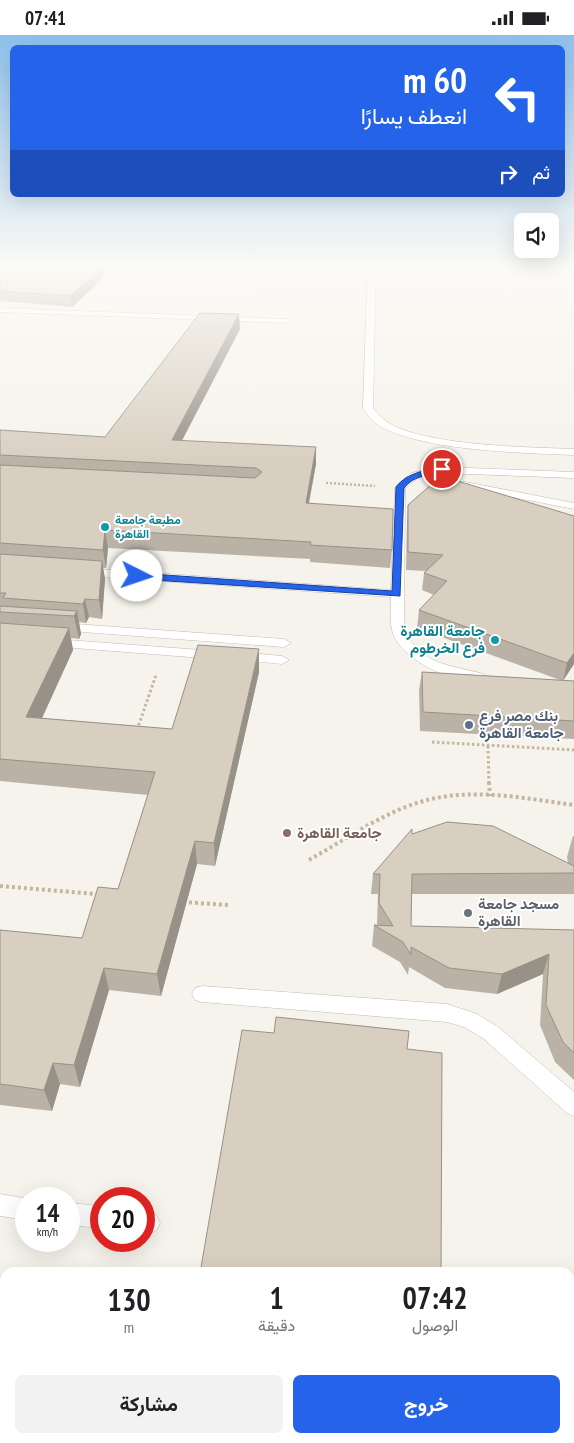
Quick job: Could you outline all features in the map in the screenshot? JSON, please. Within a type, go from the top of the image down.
[{"type":"lane","points":[[370,331],[368,407],[378,420],[398,431],[426,439],[574,452]]},
{"type":"lane","points":[[491,679],[454,673],[436,667],[415,654],[402,639],[397,623],[400,487],[415,475],[442,469],[574,475]]},
{"type":"lane","points":[[415,475],[574,505]]},
{"type":"lane","points":[[69,571],[397,594]]},
{"type":"lane","points":[[49,626],[284,643]]},
{"type":"lane","points":[[38,642],[282,660]]},
{"type":"lane","points":[[202,994],[422,1010],[455,1015],[470,1020],[491,1033],[574,1106]]},
{"type":"lane","points":[[0,1205],[15,1207]]},
{"type":"path","points":[[326,483],[400,487]]},
{"type":"path","points":[[135,738],[163,651]]},
{"type":"path","points":[[432,742],[574,750]]},
{"type":"path","points":[[488,746],[490,796]]},
{"type":"path","points":[[309,860],[413,804],[437,797],[490,796],[574,805]]},
{"type":"path","points":[[0,886],[99,895]]},
{"type":"path","points":[[178,901],[228,905]]},
{"type":"building","points":[[186,331],[230,331],[172,440],[316,447],[306,503],[393,509],[392,550],[310,545],[311,542],[105,530],[103,550],[0,543],[0,465],[255,478],[262,472],[256,468],[0,455],[0,430],[105,437]]},
{"type":"building","points":[[441,476],[574,516],[574,653],[567,663],[419,610],[447,581],[424,573],[443,555],[408,552],[408,505]]},
{"type":"building","points":[[0,554],[102,561],[99,600],[85,599],[83,604],[3,598],[6,593],[0,593]]},
{"type":"building","points":[[0,606],[77,611],[74,616],[0,612]]},
{"type":"building","points":[[0,623],[69,628],[26,717],[172,729],[198,645],[259,649],[214,843],[195,841],[157,974],[104,968],[74,1065],[53,1063],[44,1090],[0,1084],[0,930],[82,938],[98,887],[118,889],[155,772],[0,759]]},
{"type":"building","points":[[422,672],[574,681],[574,721],[423,712]]},
{"type":"building","points":[[447,822],[493,826],[574,866],[574,873],[412,874],[411,926],[574,930],[574,1053],[563,1042],[546,1005],[549,954],[502,974],[449,968],[411,947],[411,955],[403,942],[374,925],[393,926],[379,903],[380,874],[373,874],[412,829],[412,834]]},
{"type":"building","points":[[276,1017],[409,1031],[407,1049],[442,1053],[441,1267],[201,1267],[242,1030],[274,1033]]},
{"type":"place","name":"مطبعة جامعة القاهرة","points":[[105,527]]},
{"type":"place","name":"جامعة القاهرة فرع الخرطوم","points":[[495,640]]},
{"type":"place","name":"بنك مصر فرع جامعة القاهرة","points":[[469,725]]},
{"type":"place","name":"جامعة القاهرة","points":[[287,833]]},
{"type":"place","name":"مسجد جامعة القاهرة","points":[[468,913]]},
{"type":"route","points":[[137,576],[397,594],[400,487],[415,475],[442,469]]}]
